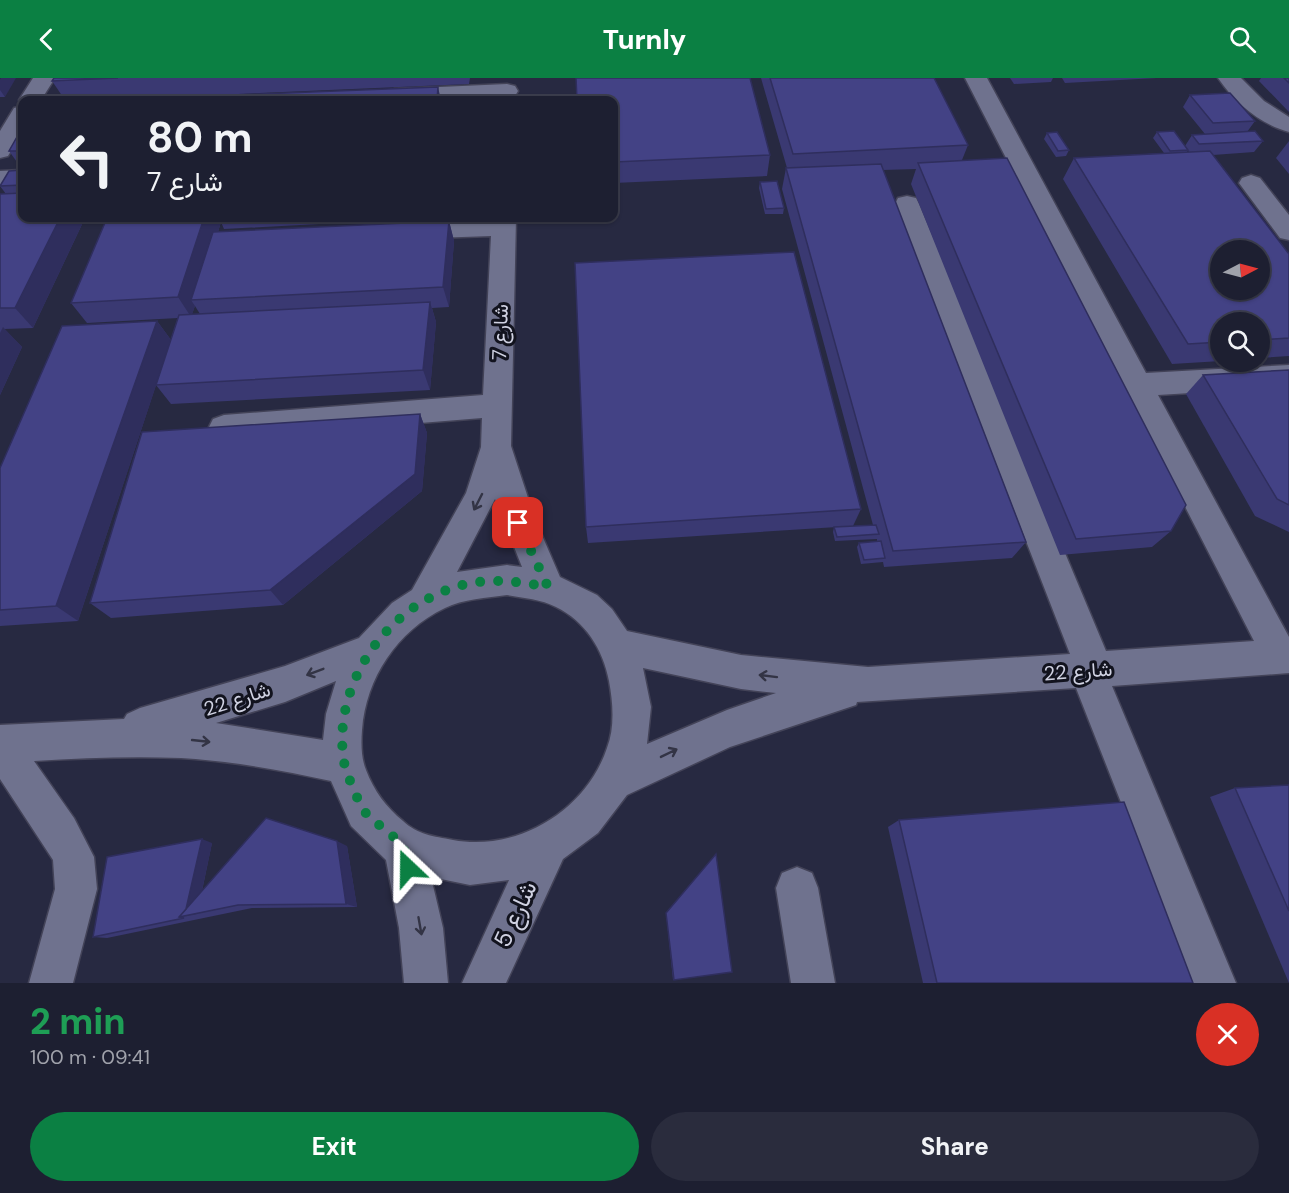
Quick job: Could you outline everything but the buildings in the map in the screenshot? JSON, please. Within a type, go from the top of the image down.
[{"type":"street","points":[[33,96],[44,78]]},
{"type":"street","points":[[976,78],[1138,386],[1285,656]]},
{"type":"street","points":[[1235,84],[1266,109],[1289,120]]},
{"type":"street","points":[[1235,84],[1270,117],[1289,125]]},
{"type":"street","points":[[396,96],[507,90]]},
{"type":"street","points":[[0,151],[18,119]]},
{"type":"street","points":[[0,178],[18,177]]},
{"type":"street","points":[[1251,183],[1289,232]]},
{"type":"street","points":[[907,204],[1214,983]]},
{"type":"street","points":[[384,232],[504,222]]},
{"type":"street","name":"شارع 7","points":[[425,600],[481,495],[496,447],[504,222]]},
{"type":"street","points":[[1138,386],[1289,376]]},
{"type":"street","points":[[224,427],[498,405]]},
{"type":"street","name":"شارع 7","points":[[496,447],[507,492],[520,529],[548,587]]},
{"type":"street","points":[[507,580],[548,587],[576,600],[600,620],[618,646],[632,687],[632,732],[617,779],[588,817],[548,846],[500,864],[449,864],[404,848],[364,812],[344,764],[342,724],[351,686],[369,651],[394,623],[425,600],[466,585],[507,580]]},
{"type":"street","name":"شارع 22","points":[[618,646],[741,672],[868,685],[1285,656]]},
{"type":"street","name":"شارع 22","points":[[101,737],[195,713],[285,684],[369,651]]},
{"type":"street","name":"شارع 22","points":[[617,779],[679,748],[742,722],[868,685]]},
{"type":"street","name":"شارع 22","points":[[0,745],[101,737],[184,739],[265,748],[344,764]]},
{"type":"street","points":[[0,745],[60,832],[73,857],[76,889],[51,983]]},
{"type":"street","name":"شارع 5","points":[[484,983],[507,928],[548,846]]},
{"type":"street","points":[[404,848],[421,928],[426,983]]},
{"type":"street","points":[[797,888],[813,983]]},
{"type":"route","points":[[408,868],[404,848],[364,812],[344,764],[342,724],[351,686],[369,651],[394,623],[425,600],[466,585],[507,580],[548,587],[518,523]]}]
